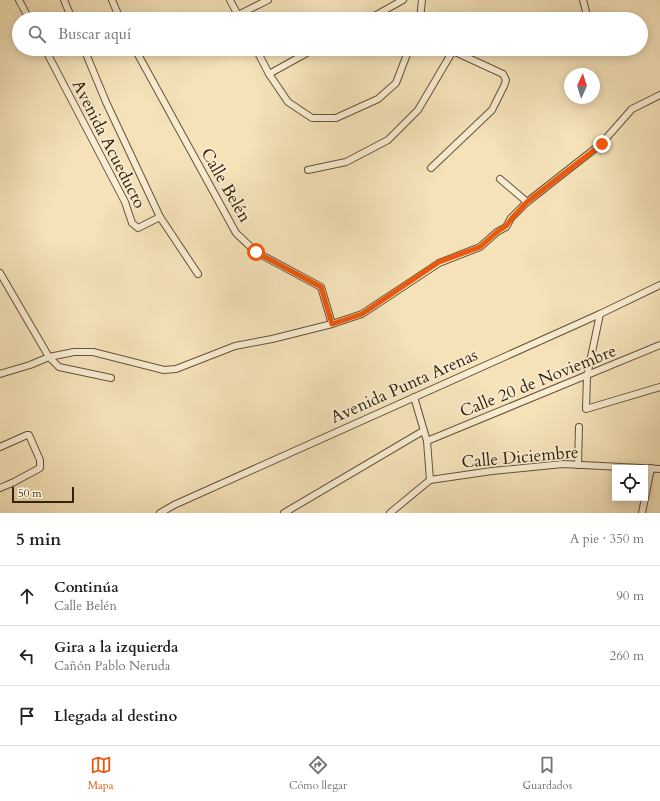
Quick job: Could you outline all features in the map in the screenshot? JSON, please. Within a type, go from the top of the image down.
[{"type":"street","points":[[19,0],[25,12]]},
{"type":"street","points":[[64,0],[69,12]]},
{"type":"street","points":[[112,0],[117,12]]},
{"type":"street","points":[[230,0],[236,12]]},
{"type":"street","points":[[248,12],[268,0]]},
{"type":"street","points":[[382,12],[403,0]]},
{"type":"street","points":[[421,12],[422,0]]},
{"type":"street","points":[[583,0],[586,12]]},
{"type":"street","name":"Avenida Acueducto","points":[[49,56],[125,202],[132,223],[138,228],[160,217]]},
{"type":"street","points":[[87,56],[106,102],[160,217],[198,274]]},
{"type":"street","name":"Calle Belén","points":[[139,56],[236,233],[256,252],[321,287],[332,324]]},
{"type":"street","points":[[260,56],[269,74],[288,102],[312,118],[336,118],[378,99],[396,83],[406,56]]},
{"type":"street","points":[[269,74],[301,56]]},
{"type":"street","points":[[308,170],[346,162],[388,140],[418,110],[450,56]]},
{"type":"street","points":[[431,168],[492,110],[506,80],[503,74],[466,56]]},
{"type":"street","points":[[0,374],[30,366],[49,357],[74,352],[93,352],[164,370],[176,369],[236,346],[272,339],[332,324],[362,314],[439,262],[480,247],[506,226],[527,202],[602,144],[632,109],[645,102],[658,98]]},
{"type":"street","points":[[500,178],[527,202]]},
{"type":"street","points":[[0,273],[49,357],[59,368],[111,378]]},
{"type":"street","name":"Avenida Punta Arenas","points":[[160,513],[174,505],[600,314],[660,284]]},
{"type":"street","points":[[600,314],[587,376],[586,409],[660,387]]},
{"type":"street","name":"Calle 20 de Noviembre","points":[[427,442],[660,345]]},
{"type":"street","points":[[390,513],[430,480],[427,442],[414,397]]},
{"type":"street","points":[[578,465],[579,427]]},
{"type":"street","points":[[286,512],[423,431]]},
{"type":"street","points":[[0,447],[27,435],[29,436],[37,454],[40,468],[0,488]]},
{"type":"street","name":"Calle Diciembre","points":[[430,480],[492,471],[563,464],[660,469]]},
{"type":"street","points":[[642,513],[652,468]]},
{"type":"street","points":[[174,505],[177,513]]},
{"type":"route","points":[[256,252],[321,287],[332,324],[362,314],[380,304],[439,262],[480,247],[506,226],[527,202],[602,144]]}]
